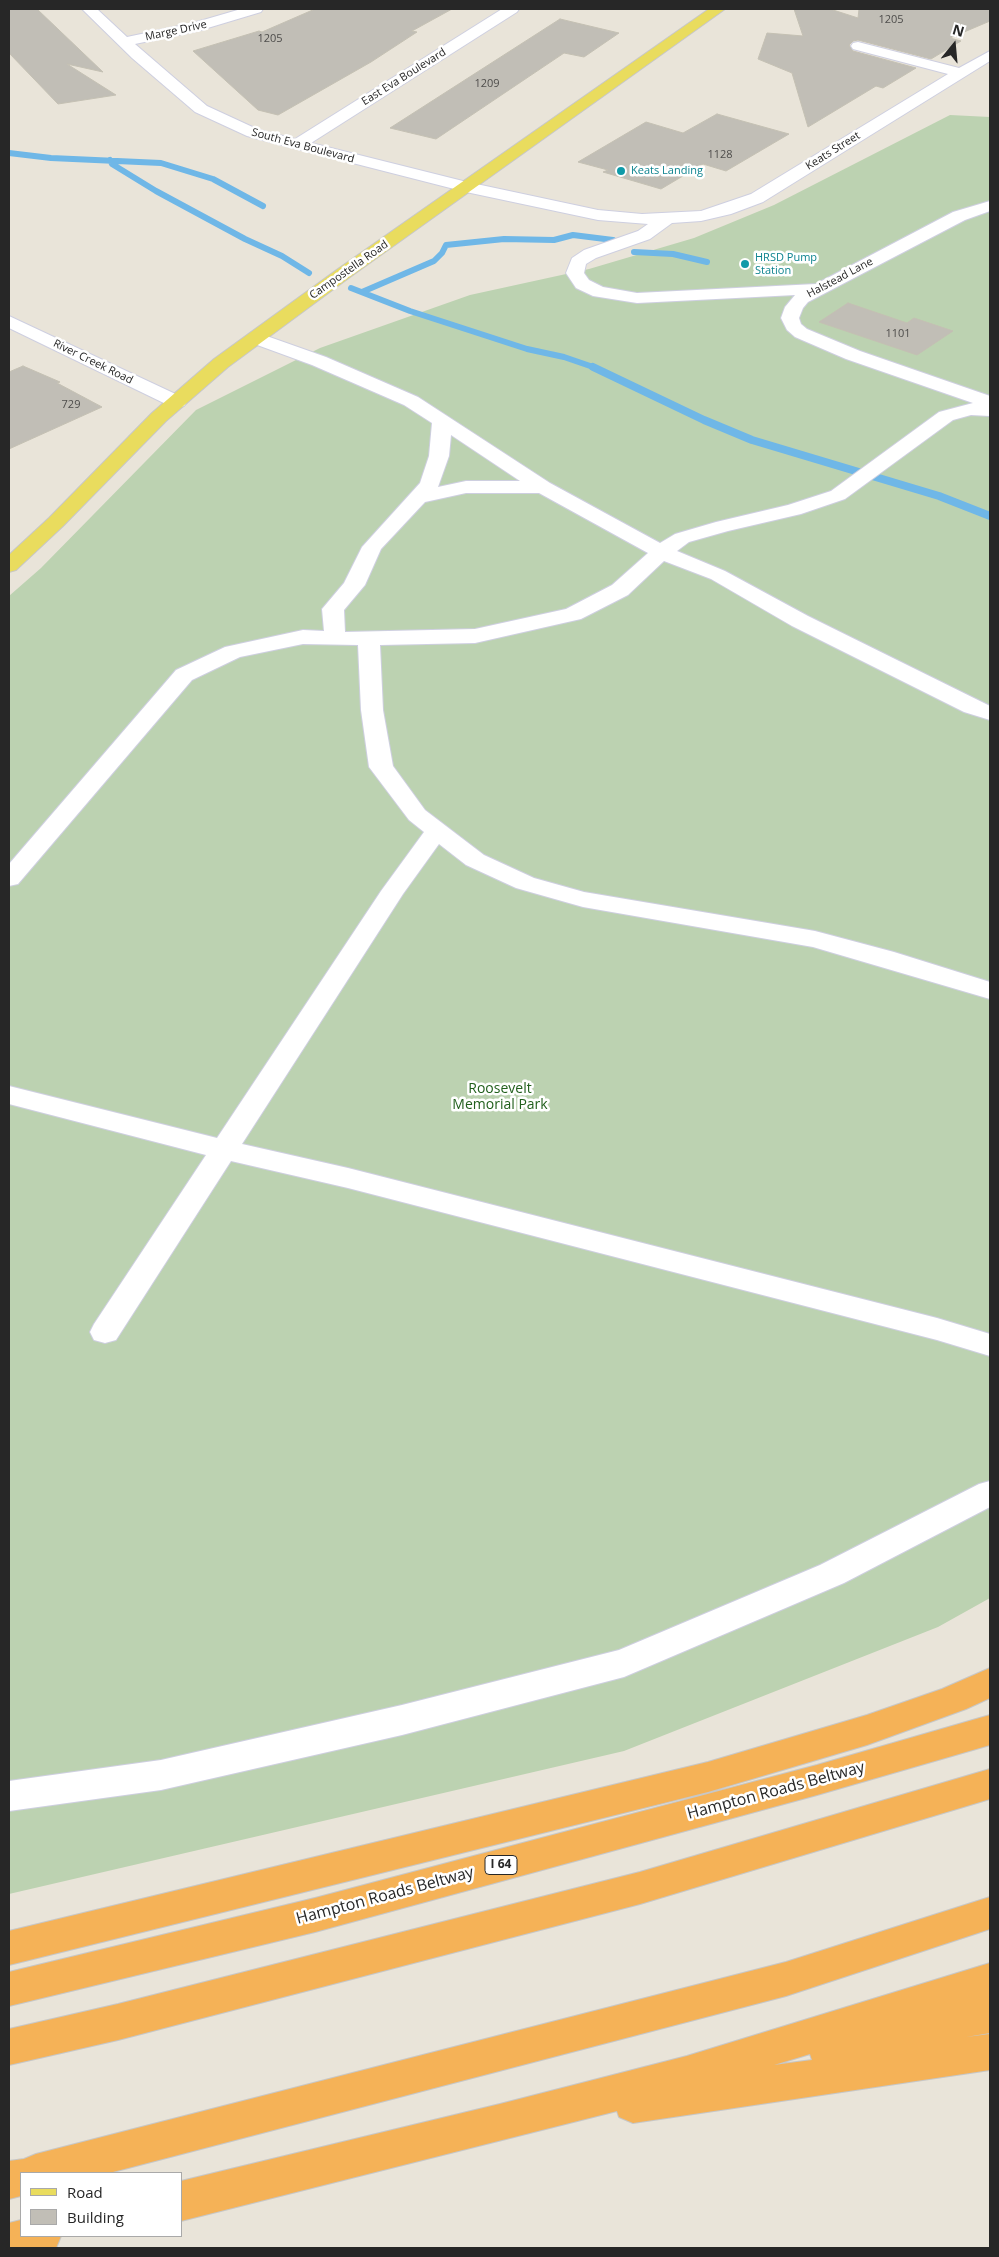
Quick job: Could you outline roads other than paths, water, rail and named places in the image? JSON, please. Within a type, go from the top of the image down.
[{"type":"highway","points":[[9,1948],[708,1777],[868,1730],[954,1699],[990,1682]]},
{"type":"highway","name":"Hampton Roads Beltway","points":[[9,1989],[82,1973],[334,1910],[808,1783],[990,1730]]},
{"type":"highway","points":[[9,2047],[118,2022],[640,1888],[990,1784]]},
{"type":"highway","points":[[40,2172],[786,1979],[990,1913]]},
{"type":"highway","points":[[182,2202],[500,2123],[687,2074],[990,1980]]},
{"type":"highway","points":[[687,2074],[990,2015]]},
{"type":"highway","points":[[500,2123],[990,2052]]},
{"type":"highway","points":[[9,2243],[36,2237]]},
{"type":"main road","name":"Campostella Road","points":[[9,566],[56,522],[131,445],[221,362],[718,9]]},
{"type":"street","name":"South Eva Boulevard","points":[[89,9],[137,55],[201,109],[253,133],[466,187]]},
{"type":"street","name":"Marge Drive","points":[[125,42],[196,28],[256,9]]},
{"type":"street","name":"East Eva Boulevard","points":[[296,145],[512,9]]},
{"type":"street","points":[[858,46],[962,73]]},
{"type":"street","name":"Keats Street","points":[[466,187],[620,218],[666,219],[725,210],[757,198],[990,55]]},
{"type":"street","name":"Halstead Lane","points":[[990,206],[959,216],[802,298],[794,307],[790,318],[794,326],[802,334],[852,355],[990,402]]},
{"type":"street","points":[[971,212],[990,223]]},
{"type":"street","name":"Keats Street","points":[[666,219],[644,235],[590,254],[578,262],[575,273],[582,284],[599,292],[637,298],[820,289]]},
{"type":"street","name":"River Creek Road","points":[[9,321],[176,402]]},
{"type":"street","points":[[255,338],[319,361],[411,401],[543,487],[661,552],[718,575],[800,621],[972,707],[990,713]]},
{"type":"street","points":[[939,386],[948,404],[946,416]]},
{"type":"street","points":[[9,879],[184,675],[233,652],[303,638],[369,639],[475,636],[573,614],[620,590],[661,552],[682,538],[722,526],[794,510],[838,495],[946,416],[970,409],[990,410]]},
{"type":"street","points":[[335,638],[333,609],[354,585],[372,547],[430,485],[440,456],[442,421]]},
{"type":"street","points":[[418,498],[466,488],[543,487]]},
{"type":"street","points":[[369,639],[372,710],[380,767],[417,816],[475,860],[524,882],[583,899],[748,926],[814,939],[884,958],[990,991]]},
{"type":"street","points":[[105,1332],[388,899],[437,830]]},
{"type":"street","points":[[9,1094],[225,1150],[368,1183],[937,1329],[990,1345]]},
{"type":"street","points":[[9,1796],[161,1775],[402,1720],[624,1663],[832,1574],[990,1493]]},
{"type":"waterway","points":[[9,153],[51,158],[110,161]]},
{"type":"waterway","points":[[110,161],[161,163],[213,179],[263,206]]},
{"type":"waterway","points":[[110,161],[112,164],[156,191],[245,239],[282,256],[309,273]]},
{"type":"waterway","points":[[362,292],[434,261],[442,253],[446,245],[504,239],[554,240],[573,235],[613,240]]},
{"type":"waterway","points":[[634,252],[673,254],[707,262]]},
{"type":"waterway","points":[[351,288],[410,311],[527,349],[564,357],[596,368]]},
{"type":"waterway","points":[[593,367],[704,420],[752,440],[939,496],[990,516]]},
{"type":"place","name":"Keats Landing","points":[[621,171]]},
{"type":"place","name":"HRSD Pump Station","points":[[745,264]]},
{"type":"park label","name":"Roosevelt Memorial Park","points":[[500,1098]]}]
